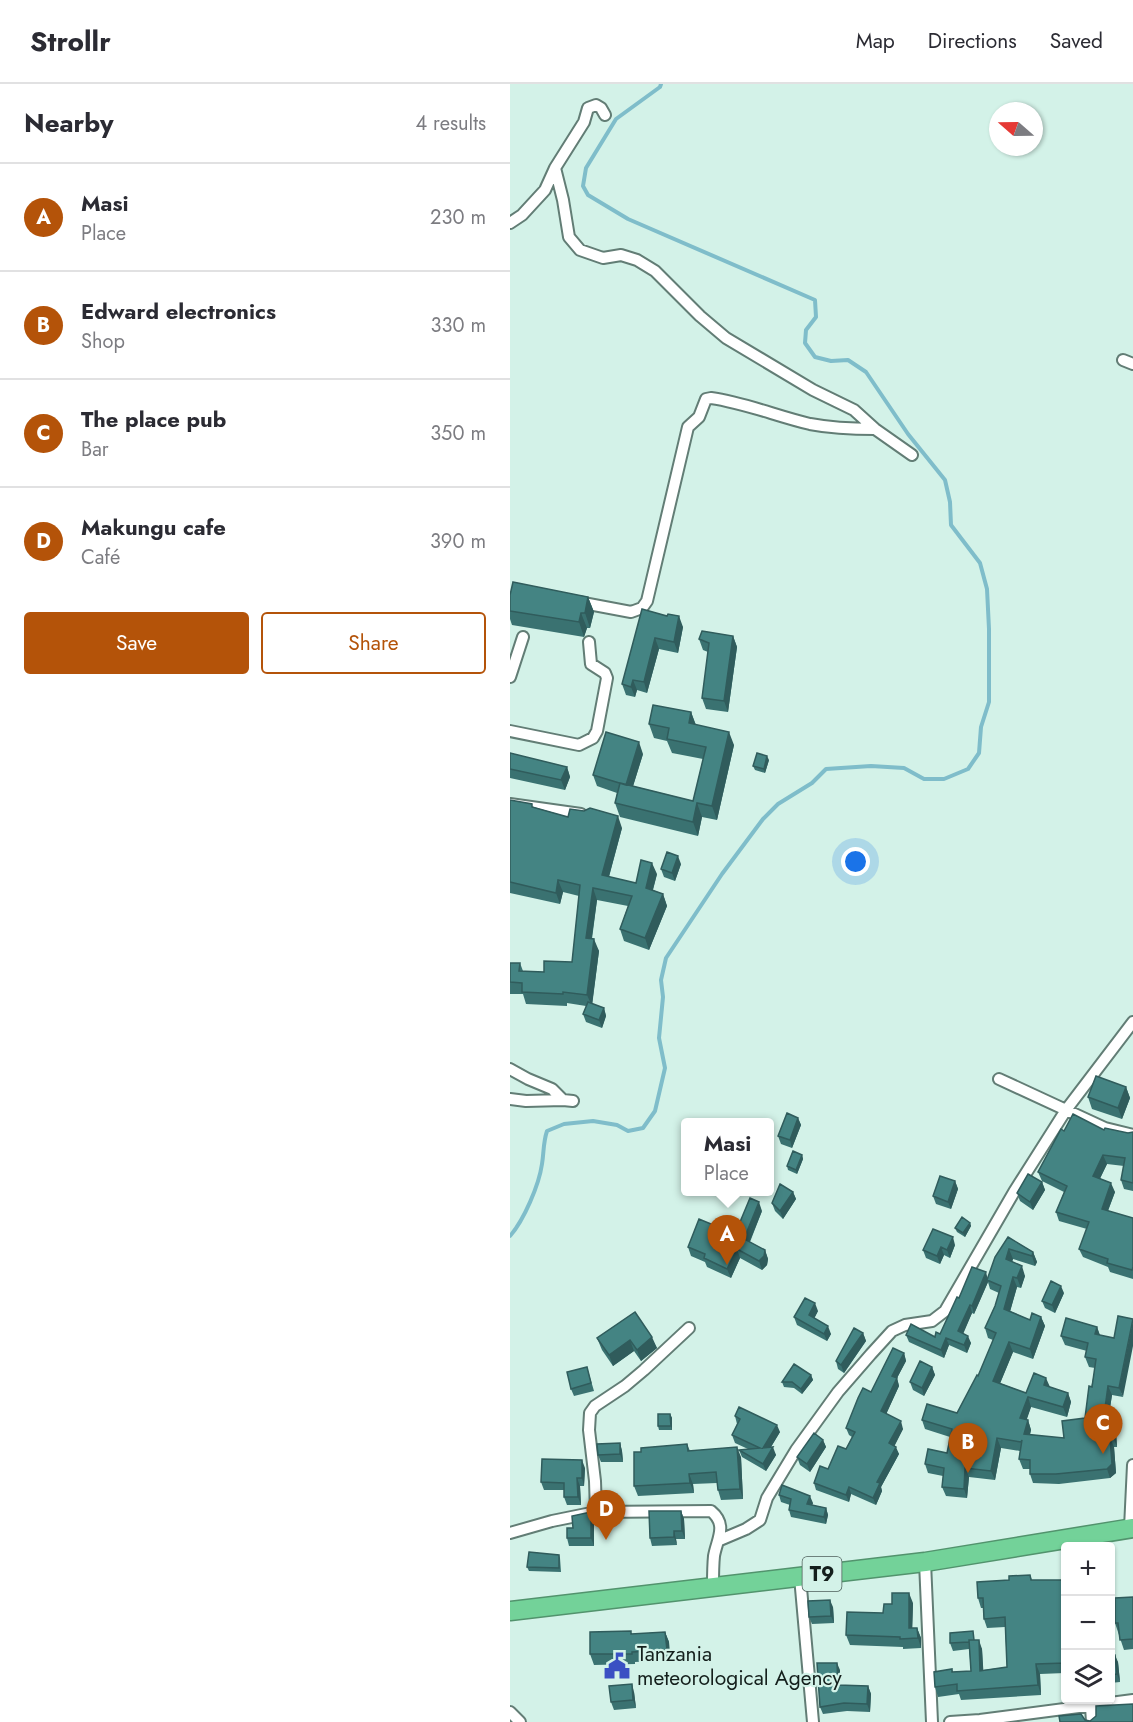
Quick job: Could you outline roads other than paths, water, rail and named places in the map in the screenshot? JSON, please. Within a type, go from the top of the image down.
[{"type":"highway","name":"T9","points":[[510,1611],[925,1562],[1131,1528]]},
{"type":"street","points":[[510,223],[522,215],[545,190],[555,168],[584,122],[588,108],[597,105],[605,115]]},
{"type":"street","points":[[555,168],[569,237],[580,250],[603,258],[621,255],[637,260],[656,272],[700,316],[726,338],[813,390],[854,410],[875,429],[912,455]]},
{"type":"street","points":[[567,599],[631,612],[642,608],[646,601],[688,427],[699,417],[706,399],[740,402],[810,424],[875,429]]},
{"type":"street","points":[[510,677],[523,637]]},
{"type":"street","points":[[510,731],[579,745],[593,738],[597,731],[607,678],[605,673],[591,664],[589,642]]},
{"type":"street","points":[[510,804],[589,815]]},
{"type":"street","points":[[720,1540],[760,1520],[767,1498],[816,1421],[838,1392],[892,1331],[905,1325],[932,1321],[945,1311],[1014,1192],[1066,1110],[1133,1022]]},
{"type":"street","points":[[510,1069],[552,1089],[568,1100],[510,1099]]},
{"type":"street","points":[[999,1079],[1105,1128],[1133,1135]]},
{"type":"street","points":[[596,1512],[589,1430],[590,1413],[595,1406],[645,1370],[689,1328]]},
{"type":"street","points":[[1131,1528],[1133,1465]]},
{"type":"street","points":[[510,1533],[596,1512],[711,1511],[719,1521],[720,1540],[714,1553],[713,1586]]},
{"type":"street","points":[[925,1562],[932,1722]]},
{"type":"street","points":[[800,1577],[813,1722]]},
{"type":"street","points":[[950,1722],[1019,1719],[1133,1700]]},
{"type":"street","points":[[1091,1707],[1092,1722]]},
{"type":"street","points":[[510,1713],[520,1722]]},
{"type":"waterway","points":[[510,1236],[534,1192],[543,1160],[547,1131],[564,1124],[593,1121],[617,1125],[628,1131],[643,1128],[655,1111],[665,1068],[659,1038],[663,997],[661,980],[666,958],[722,874],[763,819],[778,804],[812,783],[826,769],[871,766],[904,768],[924,779],[944,779],[968,769],[979,753],[981,727],[989,702],[987,589],[980,563],[951,525],[950,502],[945,480],[908,434],[866,372],[848,360],[831,361],[815,357],[805,343],[806,330],[816,317],[815,300],[628,219],[588,195],[583,186],[586,168],[616,119],[661,84]]},
{"type":"place","name":"Masi","points":[[727,1265]]},
{"type":"place","name":"The place pub","points":[[1103,1454]]},
{"type":"place","name":"Edward electronics","points":[[968,1473]]},
{"type":"place","name":"Makungu cafe","points":[[606,1540]]},
{"type":"place","name":"Tanzania meteorological Agency","points":[[617,1666]]}]
